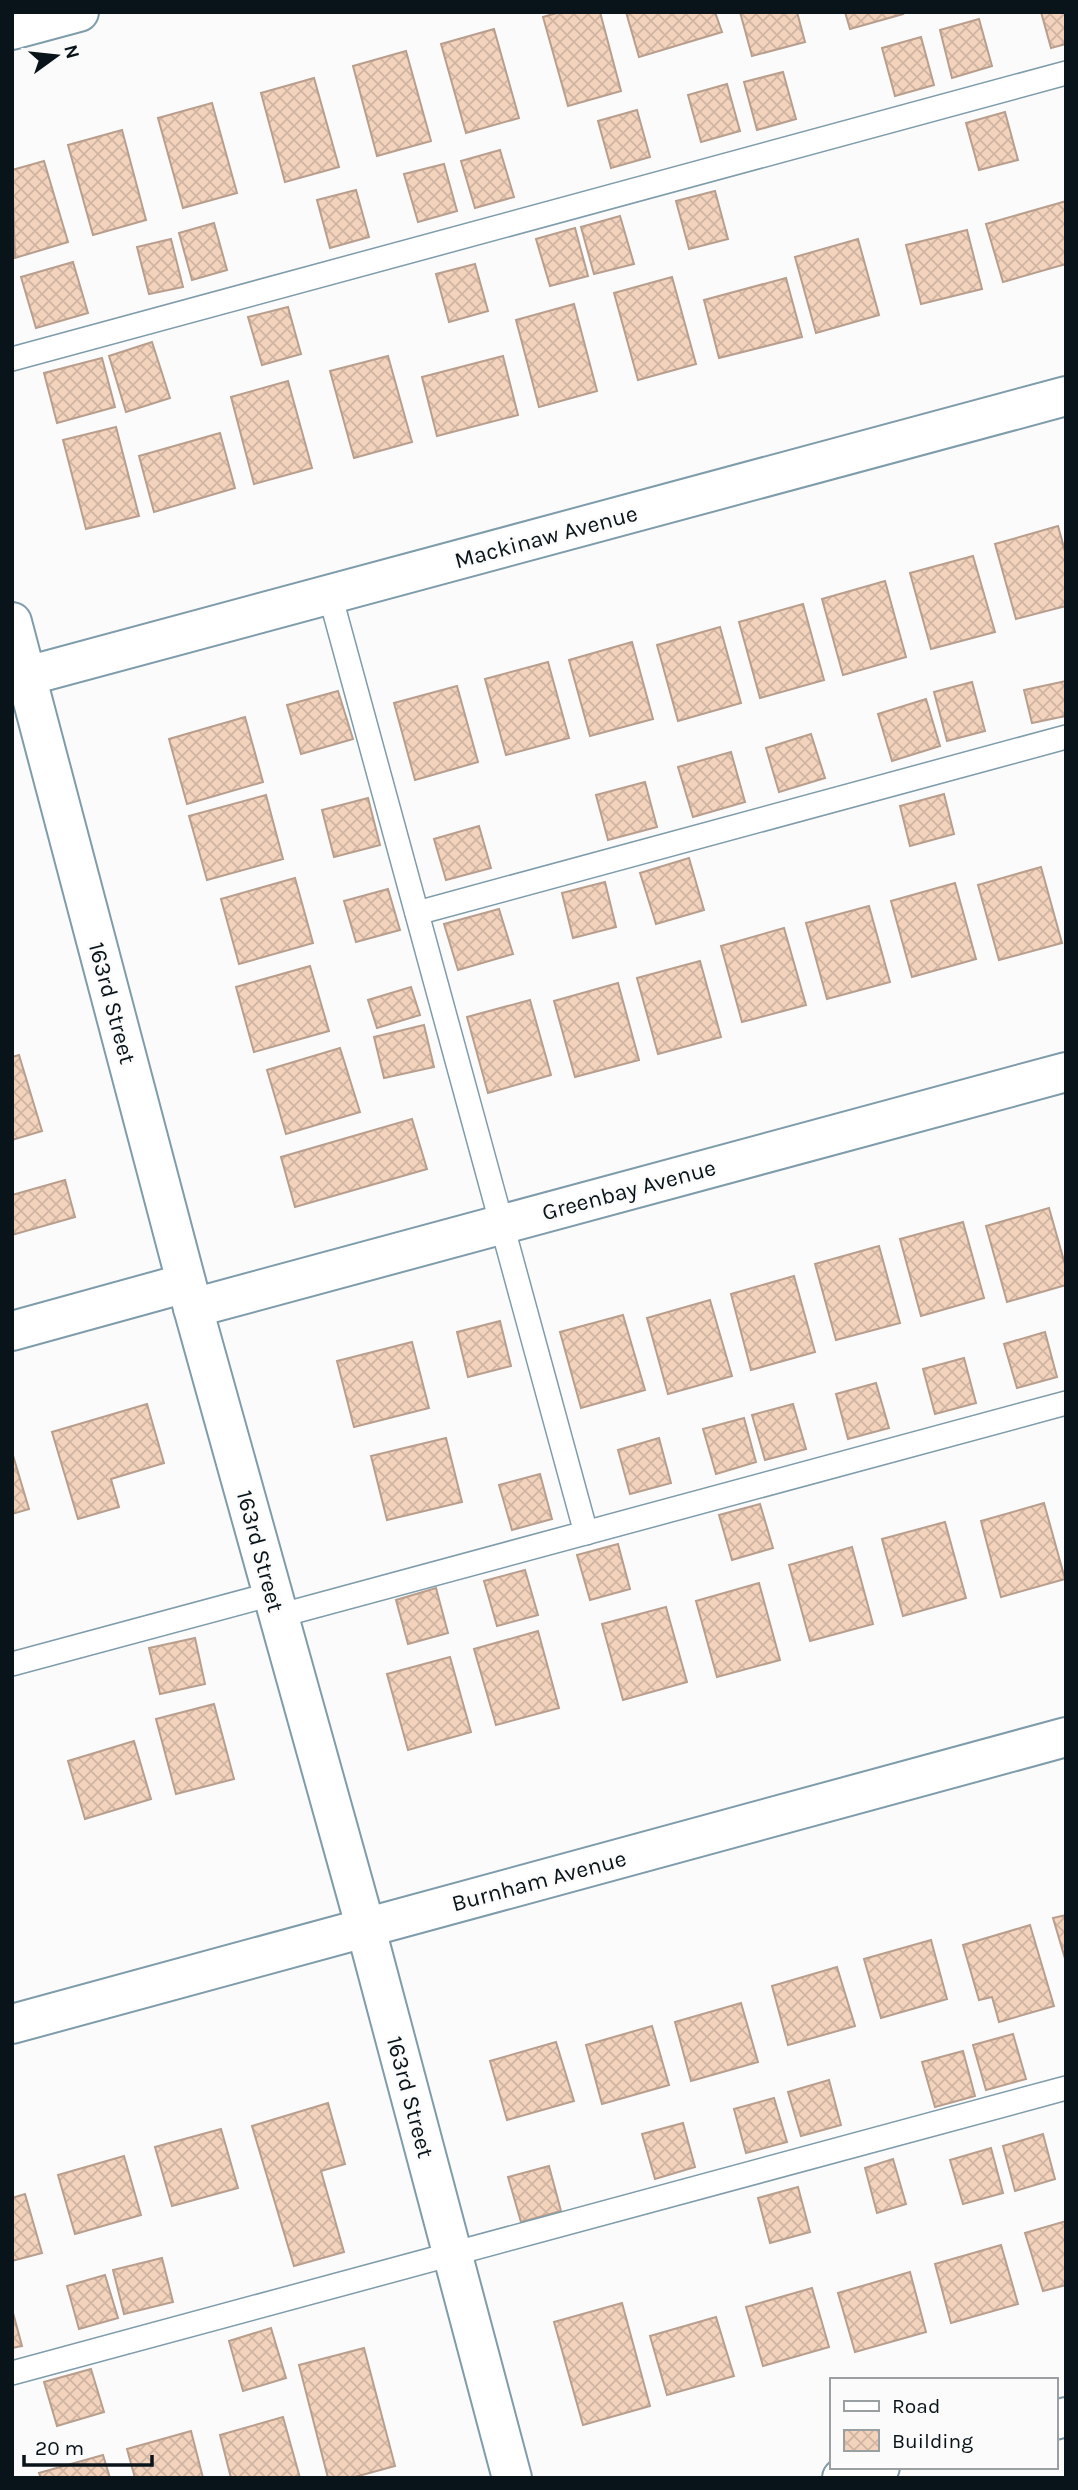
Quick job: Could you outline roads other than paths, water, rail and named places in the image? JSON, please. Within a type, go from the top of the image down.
[{"type":"street","points":[[12,30],[79,12]]},
{"type":"street","name":"Mackinaw Avenue","points":[[19,678],[1066,396]]},
{"type":"street","name":"163rd Street","points":[[12,622],[19,678],[366,1929],[512,2478]]},
{"type":"street","name":"Greenbay Avenue","points":[[12,1331],[189,1295],[502,1224],[1066,1072]]},
{"type":"street","name":"Burnham Avenue","points":[[12,2024],[1066,1737]]},
{"type":"street","points":[[842,2478],[873,2469]]},
{"type":"lane","points":[[12,359],[1066,73]]},
{"type":"lane","points":[[330,595],[586,1533]]},
{"type":"lane","points":[[417,913],[1066,737]]},
{"type":"lane","points":[[12,1664],[586,1533],[1066,1403]]},
{"type":"lane","points":[[12,2373],[1066,2088]]}]
